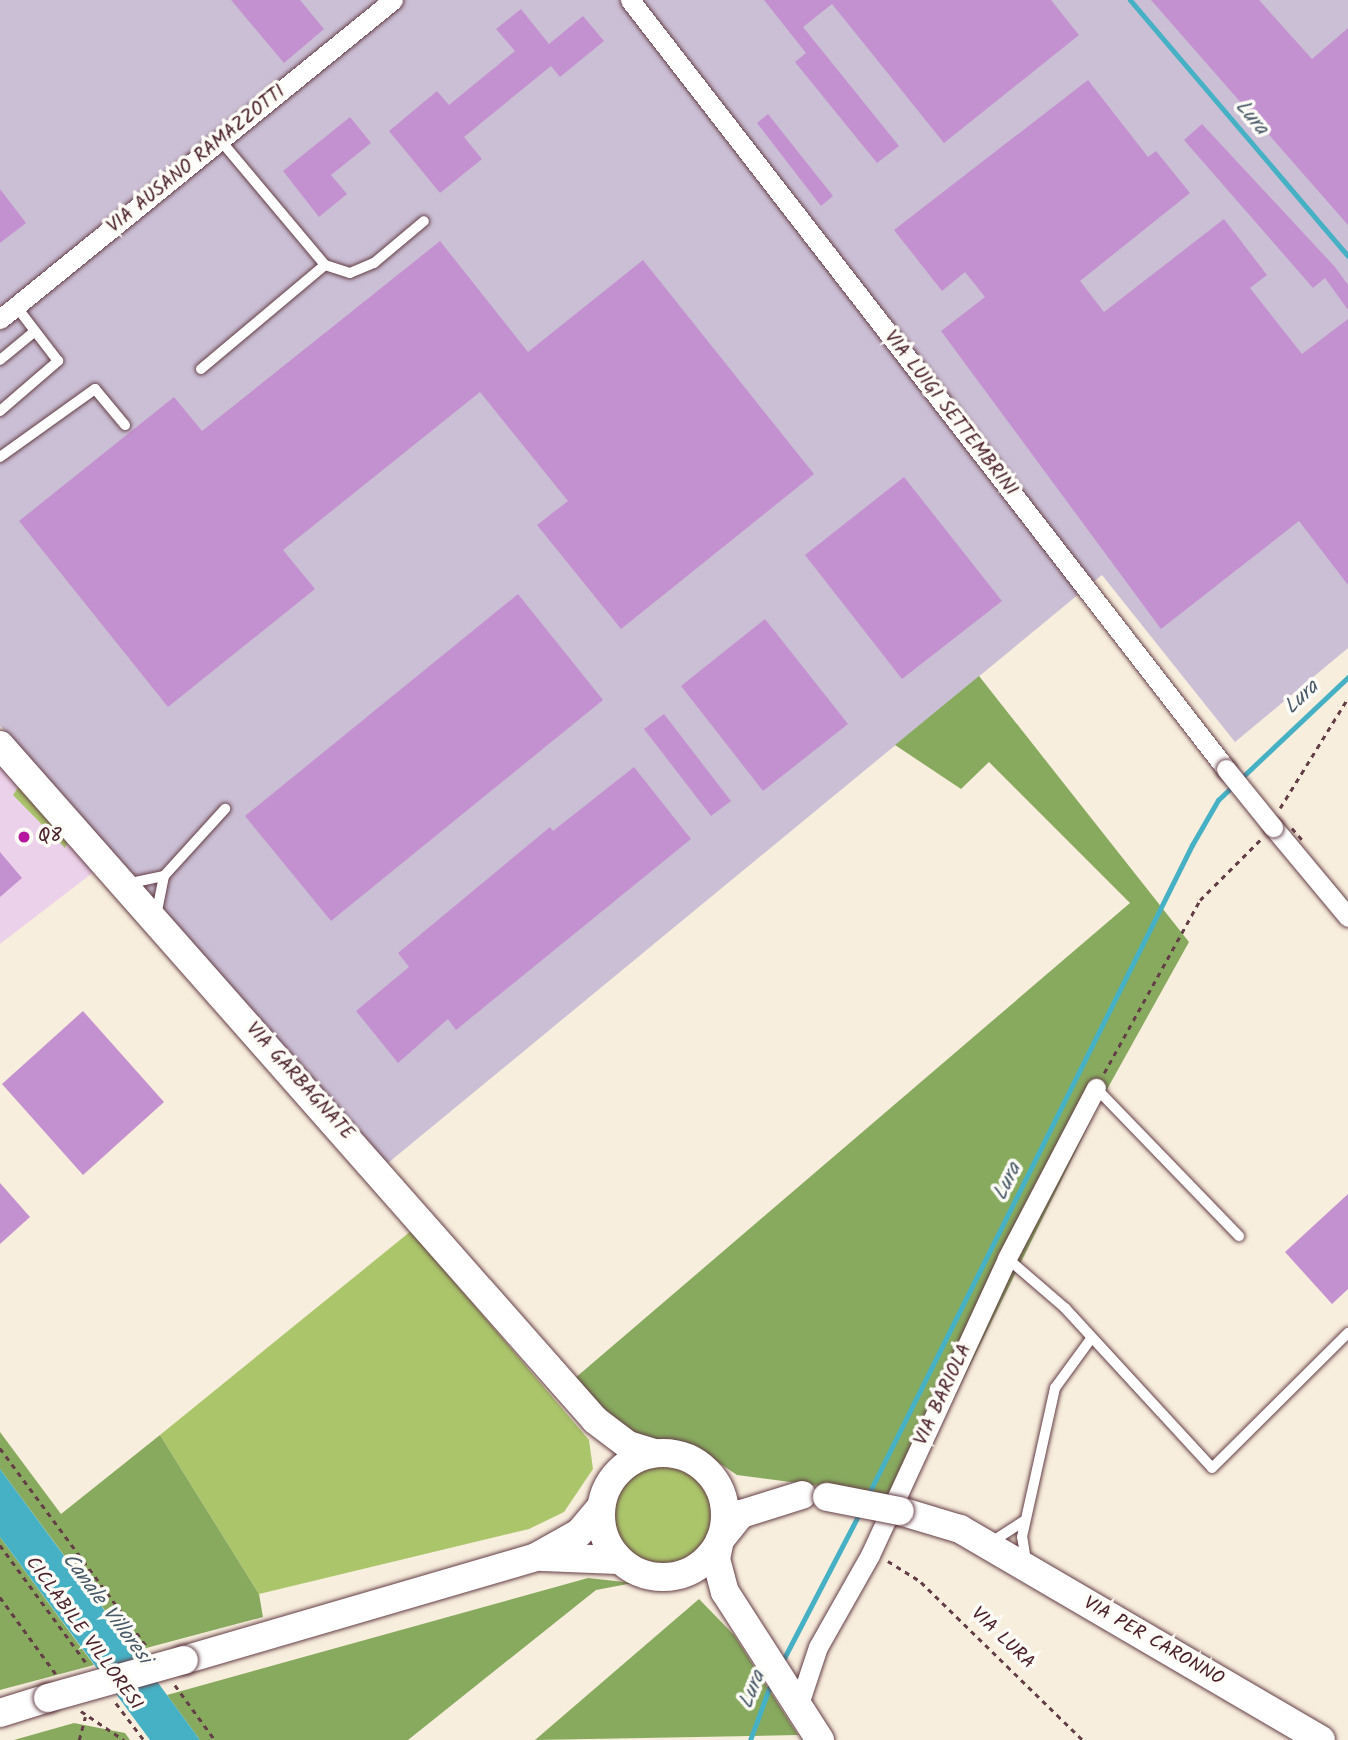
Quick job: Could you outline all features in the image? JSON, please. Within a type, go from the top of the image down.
[{"type":"main road","name":"VIA GARBAGNATE","points":[[0,745],[595,1420],[628,1445],[654,1453]]},
{"type":"main road","name":"VIA GARBAGNATE","points":[[595,1420],[613,1477]]},
{"type":"main road","points":[[0,1713],[48,1698],[177,1668],[536,1557],[579,1533],[601,1507],[613,1477],[654,1453],[689,1458],[715,1481],[725,1510],[718,1577],[740,1617],[764,1649],[820,1740]]},
{"type":"main road","points":[[715,1481],[815,1496]]},
{"type":"main road","points":[[536,1557],[618,1560],[655,1577],[675,1577],[702,1564],[720,1540],[755,1505],[815,1496]]},
{"type":"main road","name":"VIA PER CARONNO","points":[[815,1496],[900,1511],[960,1529],[1321,1740]]},
{"type":"main road","points":[[601,1507],[601,1526],[618,1560]]},
{"type":"main road","points":[[675,1577],[740,1617]]},
{"type":"street","name":"VIA AUSANO RAMAZZOTTI","points":[[0,319],[393,0]]},
{"type":"street","name":"VIA LUIGI SETTEMBRINI","points":[[630,0],[1226,769],[1348,917]]},
{"type":"street","name":"VIA BARIOLA","points":[[792,1693],[870,1555],[1006,1258],[1096,1088]]},
{"type":"lane","points":[[221,141],[325,265],[350,273],[374,263],[424,221]]},
{"type":"lane","points":[[201,369],[325,265]]},
{"type":"lane","points":[[0,411],[58,361],[16,306]]},
{"type":"lane","points":[[0,360],[35,331]]},
{"type":"lane","points":[[0,457],[94,388],[125,425]]},
{"type":"lane","points":[[155,920],[164,876],[225,810]]},
{"type":"lane","points":[[123,885],[164,876]]},
{"type":"lane","points":[[1096,1088],[1239,1236]]},
{"type":"lane","points":[[1006,1258],[1065,1308],[1090,1340],[1212,1468],[1348,1333]]},
{"type":"lane","points":[[1030,1570],[1022,1547],[1055,1388],[1090,1340]]},
{"type":"lane","points":[[986,1545],[1027,1518]]},
{"type":"path","points":[[1315,753],[1348,698]]},
{"type":"path","points":[[1096,1088],[1200,900]]},
{"type":"path","points":[[0,1448],[153,1656]]},
{"type":"path","name":"CICLABILE VILLORESI","points":[[0,1545],[91,1669]]},
{"type":"path","name":"VIA LURA","points":[[895,1564],[965,1622],[1083,1740]]},
{"type":"path","points":[[0,1597],[51,1667]]},
{"type":"path","points":[[177,1668],[215,1740]]},
{"type":"path","name":"CICLABILE VILLORESI","points":[[108,1691],[144,1740]]},
{"type":"path","points":[[79,1740],[85,1717]]},
{"type":"shaded area","points":[[0,0],[1348,0],[1348,648],[1235,742],[1102,575],[388,1163],[0,726]]},
{"type":"shaded area","points":[[0,759],[99,868],[0,944]]},
{"type":"green space","points":[[979,676],[1189,942],[1100,1102],[905,1497],[737,1475],[694,1446],[630,1435],[574,1379],[1130,903],[989,762],[961,789],[895,745]]},
{"type":"green space","points":[[19,786],[68,841],[65,848],[13,795]]},
{"type":"green space","points":[[411,1231],[589,1440],[593,1469],[564,1512],[529,1529],[259,1594],[160,1435]]},
{"type":"green space","points":[[0,1432],[61,1514],[160,1435],[259,1594],[263,1617],[135,1651],[0,1469]]},
{"type":"green space","points":[[663,1465],[682,1469],[699,1480],[710,1497],[714,1516],[710,1535],[699,1552],[682,1563],[663,1567],[644,1563],[627,1552],[616,1535],[612,1516],[616,1497],[627,1480],[644,1469]]},
{"type":"green space","points":[[0,1537],[94,1665],[0,1690]]},
{"type":"green space","points":[[588,1578],[633,1583],[596,1590],[408,1740],[200,1740],[167,1695]]},
{"type":"green space","points":[[699,1599],[734,1635],[798,1735],[535,1740]]},
{"type":"green space","points":[[74,1723],[125,1733],[130,1740],[14,1740]]},
{"type":"water","points":[[0,1469],[200,1740],[150,1740],[0,1537]]},
{"type":"building","points":[[231,0],[300,0],[324,29],[284,63]]},
{"type":"building","points":[[764,0],[1051,0],[1079,35],[944,143],[832,4],[803,27],[899,146],[877,163],[795,62],[806,53]]},
{"type":"building","points":[[1151,0],[1259,0],[1312,59],[1348,28],[1348,225]]},
{"type":"building","points":[[521,9],[549,44],[583,16],[604,41],[560,77],[551,66],[464,137],[482,159],[440,193],[389,131],[437,91],[449,105],[515,51],[496,29]]},
{"type":"building","points":[[1088,80],[1148,157],[1156,151],[1190,193],[1080,281],[1104,312],[1224,219],[1267,275],[1250,288],[1302,354],[1348,319],[1348,585],[1299,521],[1161,629],[941,331],[985,297],[965,272],[942,291],[894,230]]},
{"type":"building","points":[[768,114],[833,196],[821,206],[757,123]]},
{"type":"building","points":[[350,117],[371,143],[331,175],[347,194],[319,217],[283,171]]},
{"type":"building","points":[[1202,124],[1335,267],[1348,285],[1348,310],[1325,278],[1313,288],[1184,140]]},
{"type":"building","points":[[0,189],[26,223],[0,243]]},
{"type":"building","points":[[440,241],[528,352],[643,260],[814,474],[621,629],[537,525],[568,501],[480,392],[283,550],[315,589],[168,707],[19,521],[174,397],[202,431]]},
{"type":"building","points":[[904,477],[1002,601],[902,679],[805,555]]},
{"type":"building","points":[[518,594],[603,700],[331,921],[245,816]]},
{"type":"building","points":[[765,619],[848,724],[763,791],[681,686]]},
{"type":"building","points":[[664,714],[731,801],[711,816],[644,729]]},
{"type":"building","points":[[634,767],[691,839],[456,1030],[448,1019],[398,1063],[356,1011],[409,967],[398,953],[550,827],[553,831]]},
{"type":"building","points":[[0,852],[22,878],[0,897]]},
{"type":"building","points":[[83,1011],[164,1102],[83,1175],[2,1084]]},
{"type":"building","points":[[0,1183],[30,1217],[0,1244]]},
{"type":"building","points":[[1348,1194],[1348,1289],[1332,1304],[1285,1252]]},
{"type":"waterway","name":"Lura","points":[[1130,0],[1348,256]]},
{"type":"waterway","name":"Lura","points":[[867,1497],[1192,845],[1218,800],[1348,677]]},
{"type":"waterway","name":"Lura","points":[[782,1662],[860,1512]]},
{"type":"waterway","name":"Lura","points":[[750,1740],[771,1683]]},
{"type":"place","name":"Q8","points":[[24,837]]},
{"type":"water label","name":"Canale Villoresi","points":[[106,1609]]}]
